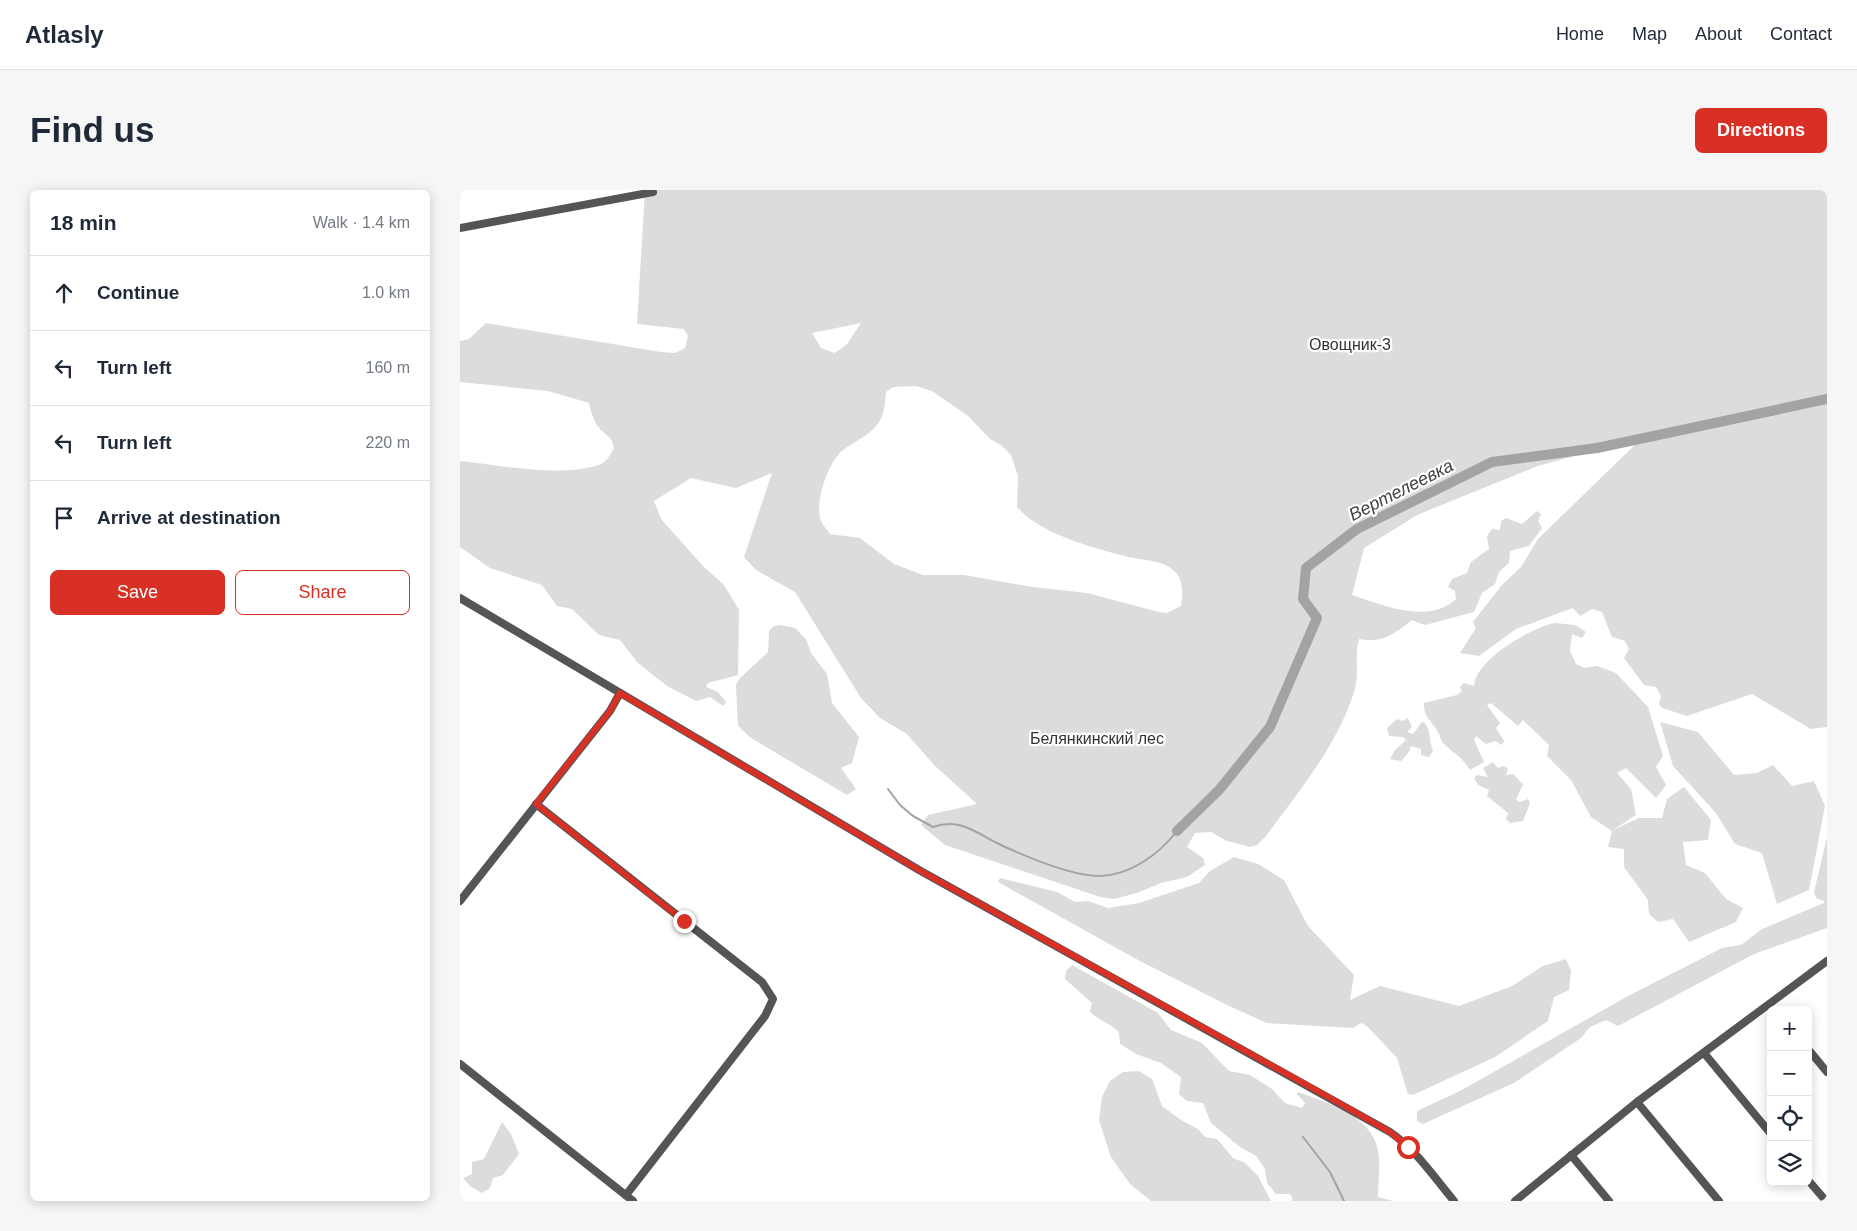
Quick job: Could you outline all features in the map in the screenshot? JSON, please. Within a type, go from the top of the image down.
[{"type":"street","points":[[460,228],[653,192]]},
{"type":"street","points":[[460,598],[919,870],[1390,1132],[1423,1163],[1454,1201]]},
{"type":"street","points":[[460,901],[610,711],[620,693]]},
{"type":"street","points":[[536,804],[762,982],[773,1000],[765,1016],[626,1195]]},
{"type":"street","points":[[1515,1201],[1571,1154],[1638,1102],[1827,961]]},
{"type":"street","points":[[1810,1051],[1827,1072]]},
{"type":"street","points":[[1704,1053],[1767,1129]]},
{"type":"street","points":[[460,1064],[633,1201]]},
{"type":"street","points":[[1638,1102],[1719,1201]]},
{"type":"street","points":[[1571,1154],[1609,1201]]},
{"type":"street","points":[[1812,1185],[1826,1201]]},
{"type":"green space","name":"Белянкинский лес","points":[[645,190],[1827,190],[1827,727],[1811,729],[1752,694],[1687,716],[1662,708],[1659,704],[1661,696],[1656,687],[1644,685],[1624,658],[1629,649],[1625,641],[1612,637],[1602,612],[1592,609],[1580,616],[1573,608],[1516,629],[1479,656],[1460,653],[1476,628],[1473,622],[1501,586],[1521,567],[1538,539],[1643,437],[1538,466],[1417,515],[1364,548],[1352,595],[1391,608],[1419,612],[1432,611],[1445,607],[1456,599],[1455,591],[1448,587],[1452,579],[1467,573],[1471,562],[1489,549],[1487,536],[1492,529],[1500,530],[1501,521],[1506,518],[1522,524],[1537,511],[1541,514],[1538,521],[1542,528],[1529,546],[1510,551],[1509,563],[1499,572],[1495,584],[1482,593],[1474,612],[1425,625],[1412,620],[1387,637],[1375,640],[1359,639],[1356,685],[1338,731],[1304,785],[1266,836],[1257,845],[1250,847],[1227,841],[1211,832],[1195,833],[1187,847],[1203,858],[1205,865],[1187,877],[1161,883],[1137,893],[1114,899],[1100,897],[945,845],[921,825],[928,815],[977,804],[934,765],[907,734],[880,718],[861,698],[795,592],[756,570],[744,557],[772,473],[736,488],[691,478],[654,501],[661,519],[703,566],[724,585],[739,610],[738,675],[708,683],[706,687],[718,692],[726,702],[723,706],[710,697],[696,701],[667,686],[637,662],[620,640],[599,635],[572,609],[557,606],[542,585],[490,568],[460,547],[460,461],[533,470],[572,470],[589,468],[603,463],[614,448],[611,439],[596,423],[589,403],[548,391],[460,382],[460,341],[469,339],[486,323],[661,352],[675,353],[685,348],[688,336],[684,329],[637,324]],"holes":[[[861,323],[847,344],[835,353],[821,348],[812,333]],[[916,386],[932,391],[968,416],[990,439],[1001,445],[1011,455],[1018,476],[1017,507],[1027,517],[1040,526],[1070,540],[1169,567],[1177,574],[1181,582],[1181,606],[1167,613],[1087,593],[1033,587],[964,575],[923,575],[894,564],[860,538],[830,534],[821,521],[819,504],[824,483],[832,464],[843,450],[876,427],[881,419],[886,392],[893,387]]]},
{"type":"green space","points":[[1555,623],[1575,625],[1586,632],[1582,638],[1572,634],[1570,651],[1576,664],[1584,668],[1597,666],[1616,673],[1648,707],[1663,756],[1656,767],[1666,785],[1656,798],[1626,768],[1617,773],[1631,789],[1636,815],[1613,830],[1639,818],[1662,818],[1667,799],[1684,787],[1711,820],[1708,840],[1683,842],[1686,865],[1705,873],[1726,899],[1743,908],[1736,922],[1689,942],[1673,919],[1658,922],[1649,914],[1648,900],[1624,867],[1624,849],[1608,847],[1612,831],[1591,817],[1571,780],[1547,756],[1549,745],[1523,720],[1518,726],[1491,703],[1487,705],[1500,723],[1496,728],[1504,741],[1502,745],[1495,741],[1486,744],[1476,736],[1474,740],[1484,762],[1470,770],[1443,743],[1437,730],[1429,720],[1425,712],[1424,703],[1457,695],[1462,691],[1460,687],[1464,683],[1474,686],[1477,676],[1484,666],[1506,646],[1533,631]]},
{"type":"green space","points":[[781,625],[795,628],[806,639],[811,653],[827,674],[832,703],[859,737],[852,763],[841,768],[856,789],[847,795],[751,738],[738,726],[736,685],[739,679],[768,652],[769,631],[774,626]]},
{"type":"green space","points":[[1408,718],[1412,727],[1407,732],[1413,734],[1422,722],[1425,723],[1433,751],[1429,757],[1421,755],[1421,749],[1411,746],[1409,752],[1401,761],[1390,759],[1395,750],[1406,740],[1403,737],[1389,736],[1387,728],[1397,719],[1403,721]]},
{"type":"green space","points":[[1660,722],[1698,732],[1734,775],[1757,773],[1773,765],[1792,786],[1814,781],[1825,806],[1809,890],[1777,904],[1762,853],[1735,844],[1716,813],[1673,766]]},
{"type":"green space","points":[[1493,762],[1498,768],[1504,766],[1508,769],[1506,775],[1513,774],[1523,784],[1516,800],[1520,802],[1528,799],[1530,803],[1523,821],[1510,823],[1506,819],[1508,813],[1487,796],[1489,790],[1478,785],[1474,778],[1477,775],[1488,777],[1483,768]]},
{"type":"green space","points":[[1827,837],[1827,928],[1754,954],[1618,1026],[1606,1020],[1590,1027],[1581,1038],[1514,1083],[1423,1124],[1417,1121],[1417,1111],[1460,1091],[1628,996],[1722,948],[1741,945],[1762,929],[1824,903],[1824,901],[1816,898],[1814,892]]},
{"type":"green space","points":[[1234,857],[1258,864],[1284,880],[1308,926],[1354,975],[1350,1000],[1380,986],[1459,1006],[1512,986],[1543,966],[1566,959],[1571,971],[1569,990],[1554,997],[1548,1021],[1495,1057],[1413,1095],[1408,1094],[1397,1058],[1368,1027],[1361,1023],[1353,1028],[1267,1023],[1138,960],[998,882],[1000,878],[1057,892],[1075,902],[1088,901],[1108,908],[1139,903],[1199,883],[1210,871]]},
{"type":"green space","points":[[1072,965],[1158,1013],[1171,1030],[1202,1043],[1229,1071],[1250,1075],[1272,1089],[1285,1103],[1302,1108],[1305,1103],[1297,1094],[1298,1092],[1335,1106],[1358,1119],[1374,1138],[1378,1150],[1378,1197],[1393,1201],[1291,1201],[1293,1199],[1290,1194],[1276,1194],[1267,1183],[1265,1169],[1256,1156],[1240,1147],[1211,1123],[1203,1103],[1187,1101],[1179,1094],[1181,1077],[1161,1063],[1136,1054],[1120,1044],[1119,1032],[1090,1012],[1092,1003],[1065,979],[1066,971]]},
{"type":"green space","points":[[1139,1071],[1152,1079],[1162,1106],[1181,1120],[1198,1129],[1205,1137],[1217,1139],[1233,1158],[1245,1163],[1258,1176],[1271,1201],[1151,1201],[1130,1184],[1111,1157],[1099,1120],[1102,1097],[1110,1081],[1123,1072]]},
{"type":"green space","points":[[502,1122],[511,1134],[519,1154],[503,1175],[493,1178],[490,1188],[482,1193],[470,1186],[463,1178],[472,1174],[472,1162],[484,1159]]},
{"type":"waterway","name":"Вертелеевка","points":[[1177,831],[1219,790],[1270,727],[1317,618],[1303,599],[1306,568],[1357,529],[1492,462],[1597,448],[1827,399]]},
{"type":"waterway","points":[[888,789],[900,805],[913,816],[933,827],[943,824],[960,825],[1036,860],[1088,875],[1100,876],[1123,872],[1153,855],[1177,831]]},
{"type":"waterway","points":[[1303,1137],[1330,1172],[1344,1201]]},
{"type":"route","points":[[684,921],[536,804],[610,711],[620,693],[919,870],[1334,1100],[1390,1132],[1408,1147]]},
{"type":"park label","name":"Овощник-3","points":[[1350,344]]}]
